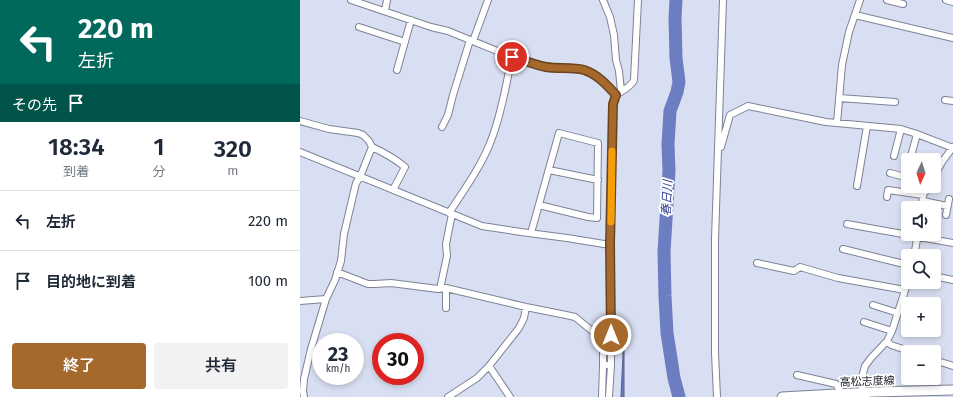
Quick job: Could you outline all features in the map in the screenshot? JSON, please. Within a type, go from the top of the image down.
[{"type":"main road","name":"高松志度線","points":[[782,397],[842,393],[864,395],[953,390]]},
{"type":"street","points":[[351,0],[431,27],[448,31],[512,57],[546,67],[584,70],[601,80],[618,93]]},
{"type":"street","points":[[385,11],[387,0]]},
{"type":"street","points":[[442,127],[448,115],[455,88],[488,0]]},
{"type":"street","points":[[603,0],[610,17],[619,71],[618,93],[613,104],[610,245],[611,365],[609,397]]},
{"type":"street","points":[[618,93],[630,86],[634,80],[638,0]]},
{"type":"street","points":[[717,397],[715,354],[715,239],[723,0]]},
{"type":"street","points":[[837,123],[842,65],[849,32],[860,0]]},
{"type":"street","points":[[887,0],[903,4]]},
{"type":"street","points":[[946,0],[953,2]]},
{"type":"street","points":[[855,15],[953,38]]},
{"type":"street","points":[[397,70],[411,20]]},
{"type":"street","points":[[359,27],[405,42]]},
{"type":"street","points":[[446,308],[443,288],[447,256],[446,244],[451,213],[492,139],[512,57]]},
{"type":"street","points":[[839,98],[895,102]]},
{"type":"street","points":[[945,100],[953,101]]},
{"type":"street","points":[[718,157],[730,115],[748,106],[826,122],[901,129],[953,148],[941,164]]},
{"type":"street","points":[[300,121],[329,129],[358,132],[369,141],[372,147],[397,160],[405,167],[393,190]]},
{"type":"street","points":[[857,186],[867,126]]},
{"type":"street","points":[[894,156],[901,129]]},
{"type":"street","points":[[531,233],[559,133],[598,143],[597,218],[539,205]]},
{"type":"street","points":[[912,153],[917,134]]},
{"type":"street","points":[[304,397],[304,379],[311,349],[326,299],[341,261],[344,234],[356,184],[372,147]]},
{"type":"street","points":[[300,152],[482,226],[610,245]]},
{"type":"street","points":[[862,160],[868,161]]},
{"type":"street","points":[[549,170],[598,180]]},
{"type":"street","points":[[890,173],[901,176]]},
{"type":"street","points":[[887,197],[888,190],[923,198],[947,206]]},
{"type":"street","points":[[923,201],[925,193]]},
{"type":"street","points":[[946,215],[949,199]]},
{"type":"street","points":[[847,224],[901,232]]},
{"type":"street","points":[[941,240],[953,243]]},
{"type":"street","points":[[843,249],[901,262]]},
{"type":"street","points":[[758,263],[794,270],[800,267],[838,278],[906,290],[892,332],[887,341],[865,366],[862,378],[864,395]]},
{"type":"street","points":[[337,272],[368,284],[391,283],[443,288],[575,317],[597,335],[601,343],[603,351],[602,397]]},
{"type":"street","points":[[941,277],[953,280]]},
{"type":"street","points":[[300,301],[326,299]]},
{"type":"street","points":[[873,305],[898,313]]},
{"type":"street","points":[[448,397],[477,378],[489,366],[519,328],[524,318],[526,307]]},
{"type":"street","points":[[864,322],[892,332]]},
{"type":"street","points":[[887,341],[892,345],[901,348]]},
{"type":"street","points":[[941,362],[953,366]]},
{"type":"street","points":[[603,365],[611,365]]},
{"type":"street","points":[[489,366],[510,397]]},
{"type":"street","points":[[796,375],[836,384],[842,393]]},
{"type":"water","points":[[624,333],[624,397],[621,397],[622,375]]},
{"type":"waterway","name":"春日川","points":[[676,0],[676,58],[679,82],[670,111],[668,144],[669,171],[664,252],[667,333],[674,378],[679,397]]},
{"type":"slow traffic","points":[[611,222],[612,151]]},
{"type":"route","points":[[512,57],[546,67],[584,70],[601,80],[616,95],[613,104],[610,229],[611,335]]}]
